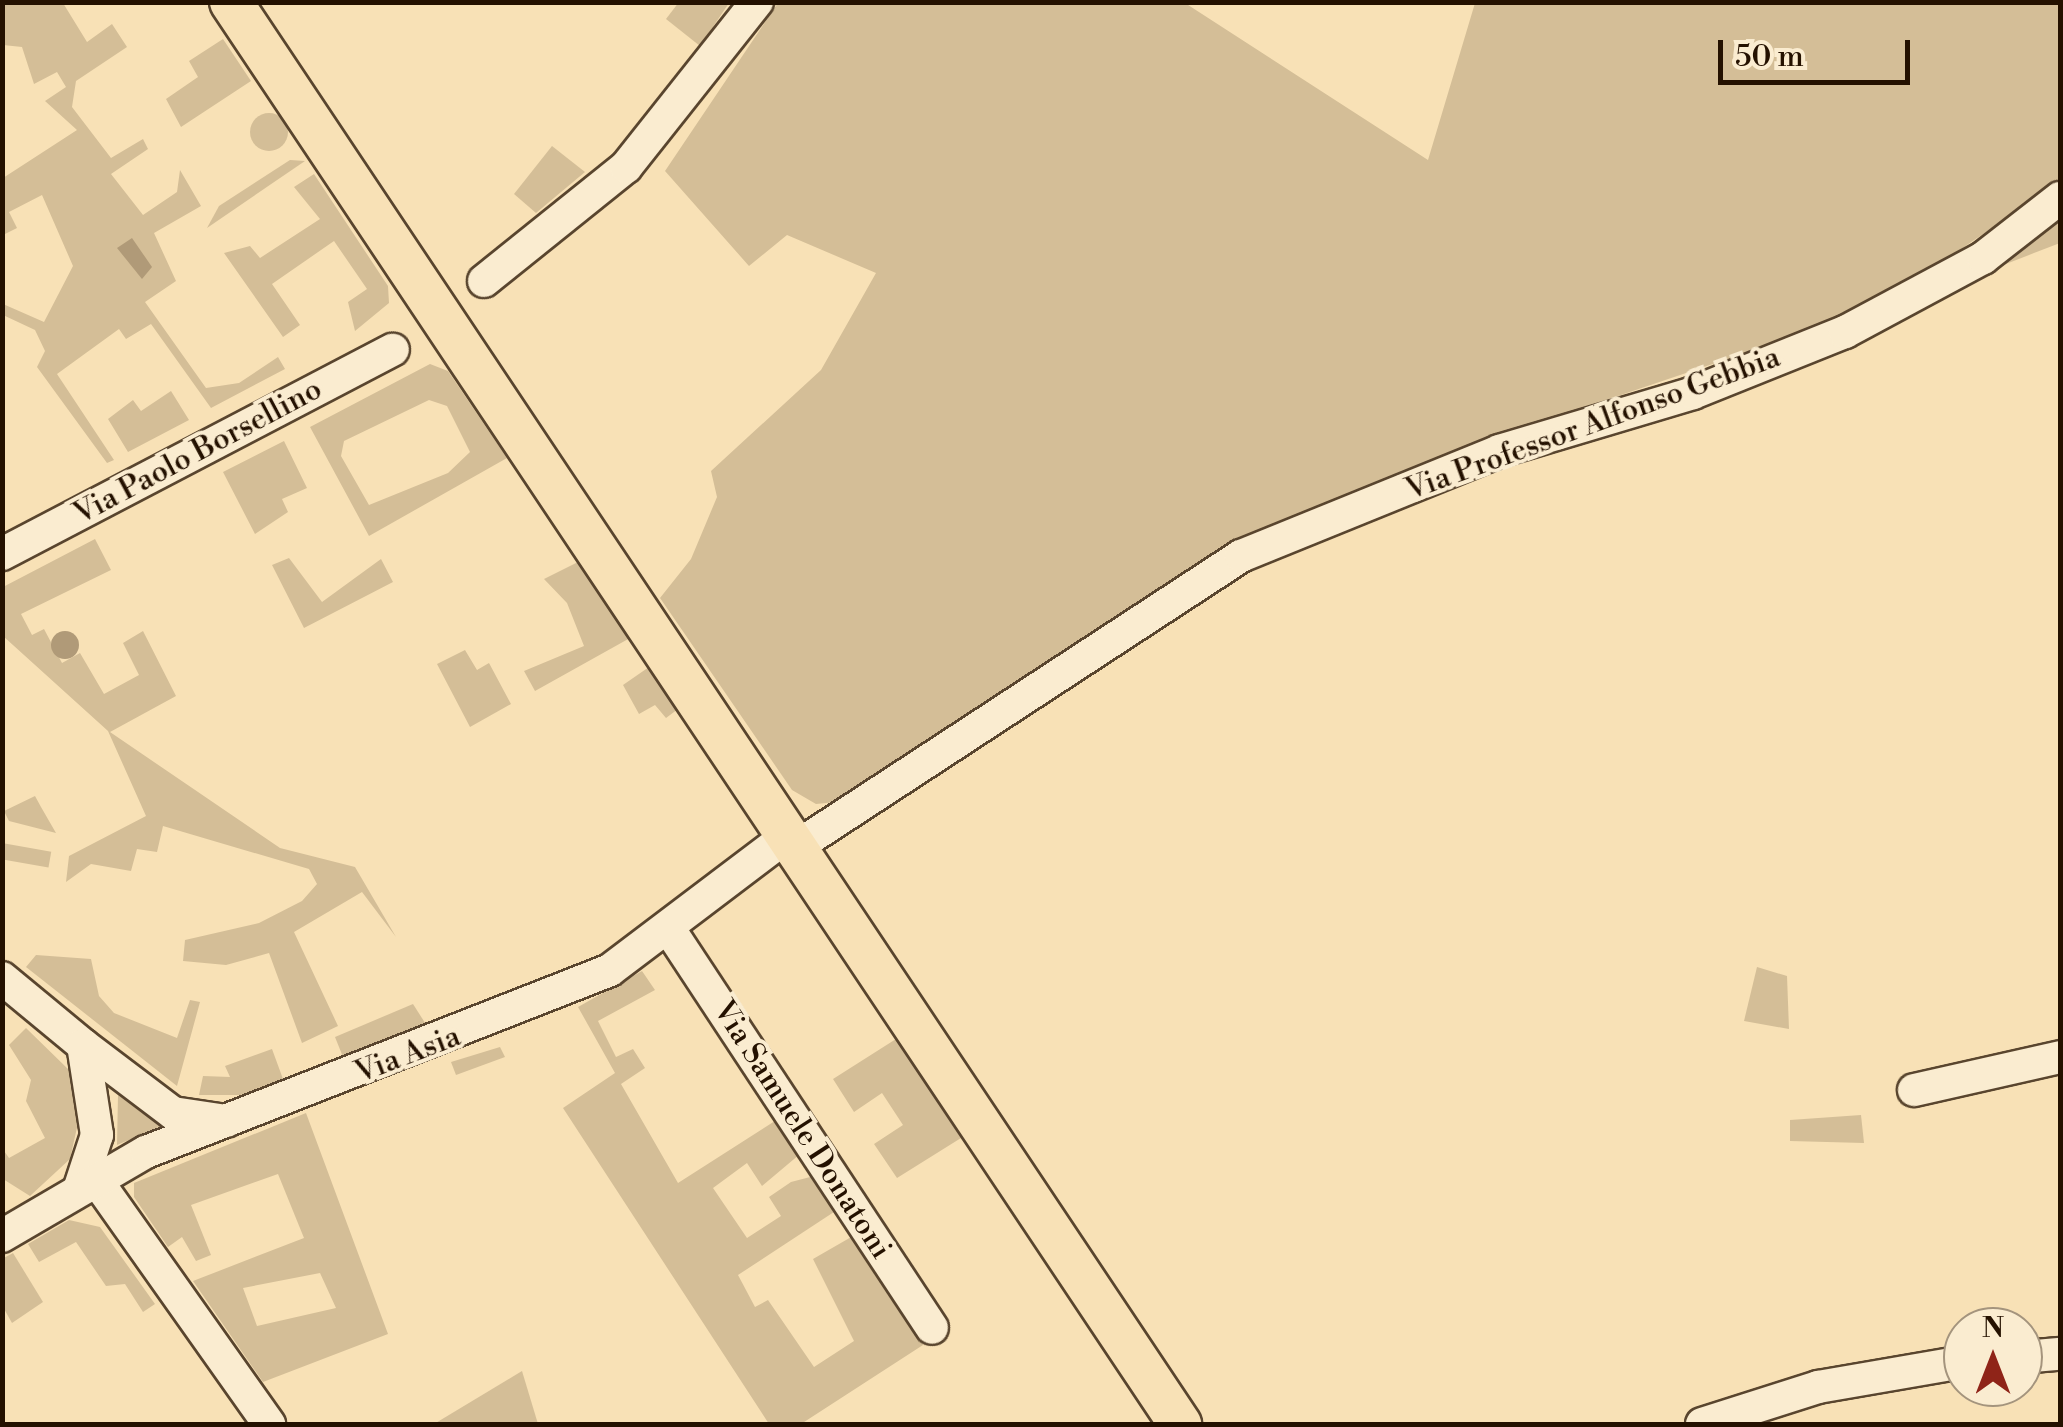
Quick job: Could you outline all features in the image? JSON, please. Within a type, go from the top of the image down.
[{"type":"main road","points":[[232,2],[795,839],[1180,1424]]},
{"type":"street","points":[[484,281],[626,167],[757,2]]},
{"type":"street","name":"Via Professor Alfonso Gebbia","points":[[795,839],[967,735],[1242,556],[1499,451],[1693,393],[1845,332],[1983,258],[2060,198]]},
{"type":"street","name":"Via Paolo Borsellino","points":[[2,554],[392,350]]},
{"type":"street","name":"Via Asia","points":[[2,1236],[88,1186],[230,1122],[532,1008],[671,932],[795,839]]},
{"type":"street","name":"Via Samuele Donatoni","points":[[671,932],[932,1328]]},
{"type":"street","points":[[2,978],[173,1113],[230,1122]]},
{"type":"street","points":[[83,1044],[97,1135],[88,1186],[269,1424]]},
{"type":"street","points":[[1914,1090],[2060,1057]]},
{"type":"street","points":[[1702,1424],[1818,1386],[1943,1365]]},
{"type":"shaded area","points":[[679,2],[729,3],[700,46],[666,19]]},
{"type":"shaded area","points":[[3,3],[63,3],[87,42],[112,24],[127,47],[76,81],[72,107],[111,158],[143,139],[148,149],[111,174],[143,215],[177,192],[180,170],[201,206],[154,233],[176,281],[145,302],[206,388],[239,383],[278,357],[285,369],[211,408],[151,324],[126,339],[119,329],[57,374],[114,460],[107,463],[37,367],[45,351],[35,330],[3,315],[3,304],[44,322],[73,266],[42,195],[9,212],[17,228],[3,235],[3,178],[77,130],[45,101],[66,87],[57,72],[34,84],[22,47],[3,45]]},
{"type":"shaded area","points":[[778,3],[1185,3],[1428,160],[1475,3],[2060,3],[2060,181],[1948,258],[1810,331],[1497,437],[1243,540],[836,802],[816,804],[792,790],[660,598],[691,559],[717,497],[711,471],[821,370],[876,273],[787,235],[749,266],[665,171]]},
{"type":"shaded area","points":[[223,39],[251,81],[181,127],[166,99],[198,77],[189,61]]},
{"type":"shaded area","points":[[269,113],[282,119],[288,132],[282,145],[269,151],[256,145],[250,132],[256,119]]},
{"type":"shaded area","points":[[552,146],[585,172],[536,213],[514,194]]},
{"type":"shaded area","points":[[290,160],[305,161],[207,228],[219,206]]},
{"type":"shaded area","points":[[314,174],[388,286],[389,303],[355,331],[348,302],[367,289],[334,241],[272,284],[300,325],[283,337],[224,253],[250,246],[260,258],[320,219],[294,187]]},
{"type":"shaded area","points":[[2060,212],[2060,243],[1993,269]]},
{"type":"shaded area","points":[[132,238],[152,267],[142,279],[117,248]]},
{"type":"shaded area","points":[[430,364],[448,371],[507,458],[369,536],[310,427]],"holes":[[[429,400],[447,406],[470,452],[448,473],[369,505],[341,456],[344,441]]]},
{"type":"shaded area","points":[[171,391],[189,420],[128,452],[108,419],[133,400],[141,411]]},
{"type":"shaded area","points":[[284,441],[307,488],[282,499],[288,512],[255,534],[223,472]]},
{"type":"shaded area","points":[[95,539],[111,570],[21,614],[32,635],[44,629],[62,663],[80,653],[104,694],[139,675],[123,643],[143,631],[176,696],[110,732],[280,848],[355,867],[396,937],[362,892],[294,932],[338,1026],[302,1043],[269,953],[226,965],[183,961],[185,940],[259,923],[302,901],[317,884],[309,869],[163,826],[157,852],[137,849],[131,871],[91,864],[66,882],[69,856],[146,816],[108,731],[3,636],[3,587]]},
{"type":"shaded area","points":[[289,558],[322,602],[381,559],[393,582],[304,628],[272,565]]},
{"type":"shaded area","points":[[578,562],[630,638],[535,691],[524,671],[584,646],[567,603],[544,579]]},
{"type":"shaded area","points":[[65,631],[75,635],[79,645],[75,655],[65,659],[55,655],[51,645],[55,635]]},
{"type":"shaded area","points":[[465,650],[477,670],[489,663],[511,704],[470,727],[437,664]]},
{"type":"shaded area","points":[[649,667],[678,709],[666,718],[655,705],[639,714],[623,685]]},
{"type":"shaded area","points":[[35,796],[56,833],[9,821],[4,811]]},
{"type":"shaded area","points":[[2,843],[51,852],[48,867],[2,859]]},
{"type":"shaded area","points":[[36,955],[91,959],[99,996],[114,1013],[177,1038],[190,1000],[200,1002],[177,1086],[26,967]]},
{"type":"shaded area","points":[[1757,967],[1787,976],[1789,1029],[1744,1021]]},
{"type":"shaded area","points":[[642,971],[655,990],[598,1021],[616,1057],[633,1049],[645,1068],[621,1084],[678,1183],[778,1119],[800,1154],[762,1186],[747,1163],[713,1188],[747,1238],[781,1216],[769,1197],[791,1182],[814,1176],[837,1210],[738,1275],[755,1307],[768,1300],[814,1367],[854,1341],[813,1259],[853,1236],[923,1345],[801,1424],[769,1424],[563,1108],[615,1073],[578,1007]]},
{"type":"shaded area","points":[[413,1004],[427,1026],[343,1057],[335,1037]]},
{"type":"shaded area","points":[[26,1028],[69,1070],[80,1114],[70,1159],[30,1196],[3,1179],[2,1148],[9,1158],[45,1138],[26,1101],[31,1080],[9,1045]]},
{"type":"shaded area","points":[[896,1039],[961,1138],[897,1178],[874,1144],[903,1125],[882,1093],[854,1112],[833,1079]]},
{"type":"shaded area","points":[[500,1047],[505,1057],[456,1075],[451,1062]]},
{"type":"shaded area","points":[[272,1049],[283,1079],[241,1095],[199,1095],[203,1076],[230,1077],[225,1066]]},
{"type":"shaded area","points":[[118,1095],[142,1113],[164,1125],[117,1145]]},
{"type":"shaded area","points":[[306,1113],[388,1334],[263,1382],[193,1281],[304,1238],[278,1174],[191,1205],[211,1255],[196,1261],[182,1237],[168,1247],[134,1197],[134,1183]],"holes":[[[320,1273],[336,1308],[257,1326],[243,1288]]]},
{"type":"shaded area","points":[[1861,1115],[1864,1143],[1790,1141],[1790,1120]]},
{"type":"shaded area","points":[[69,1220],[100,1227],[155,1304],[143,1312],[125,1284],[106,1286],[76,1242],[39,1262],[28,1244]]},
{"type":"shaded area","points":[[13,1253],[43,1302],[12,1323],[3,1307],[2,1259]]},
{"type":"shaded area","points":[[522,1371],[538,1424],[434,1424]]}]
